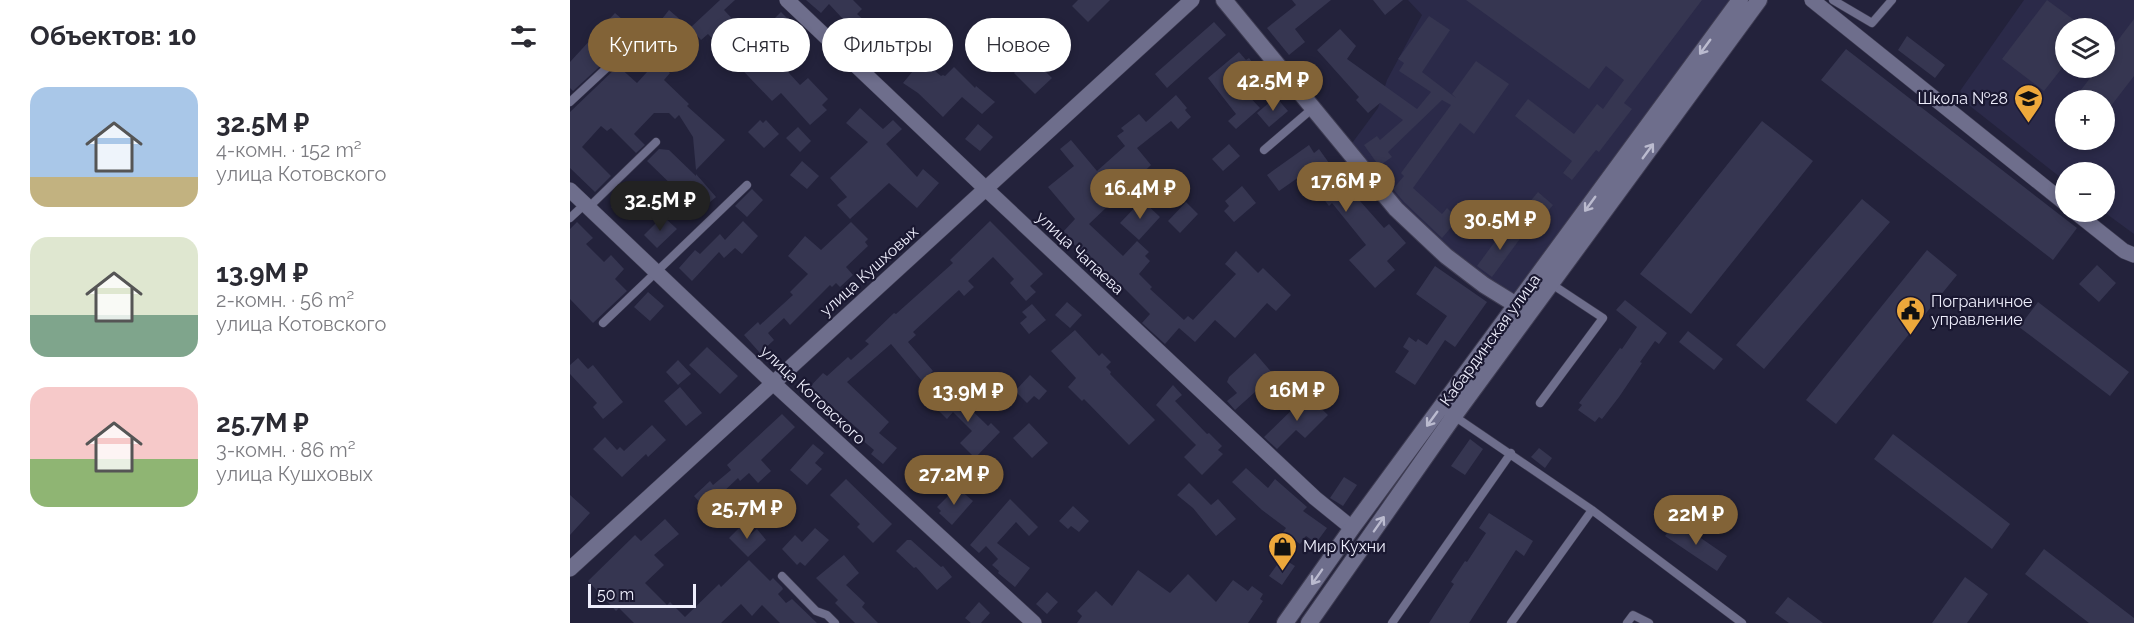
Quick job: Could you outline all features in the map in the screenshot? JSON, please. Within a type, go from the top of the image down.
[{"type":"main road","points":[[1224,0],[1396,209],[1446,256],[1484,285],[1522,309]]},
{"type":"main road","name":"Кабардинская улица","points":[[1285,623],[1352,528],[1522,309],[1740,0]]},
{"type":"main road","name":"Кабардинская улица","points":[[1309,623],[1454,416],[1522,309],[1551,283],[1760,0]]},
{"type":"street","name":"улица Чапаева","points":[[787,0],[1315,498],[1352,528]]},
{"type":"street","name":"улица Кушховых","points":[[570,568],[1192,0]]},
{"type":"street","points":[[1812,0],[2055,195]]},
{"type":"street","name":"улица Котовского","points":[[570,190],[772,382],[1034,623]]},
{"type":"street","points":[[2088,222],[2124,251],[2134,255]]},
{"type":"lane","points":[[1833,0],[1872,23],[1892,0]]},
{"type":"lane","points":[[570,102],[602,72]]},
{"type":"lane","points":[[1264,150],[1312,108]]},
{"type":"lane","points":[[570,218],[656,142]]},
{"type":"lane","points":[[603,323],[747,185]]},
{"type":"lane","points":[[1540,403],[1603,318],[1551,283]]},
{"type":"lane","points":[[1454,416],[1592,510],[1739,622]]},
{"type":"lane","points":[[1392,623],[1511,453]]},
{"type":"lane","points":[[1511,623],[1592,510]]},
{"type":"lane","points":[[782,576],[816,611],[827,615],[836,623]]},
{"type":"lane","points":[[1627,623],[1633,615],[1649,623]]},
{"type":"shaded area","points":[[1408,0],[1740,0],[1516,304],[1484,285],[1347,150],[1378,108],[1387,80],[1422,15]]},
{"type":"shaded area","name":"Школа №28","points":[[2024,0],[2134,0],[2134,234],[2115,220],[2115,162],[2055,162],[2055,173],[1970,106],[1960,91]]},
{"type":"building","points":[[720,0],[735,0],[724,10],[732,18],[711,18],[711,37],[708,34],[701,40],[699,38],[699,20]]},
{"type":"building","points":[[806,0],[853,0],[862,9],[857,14],[862,18],[842,18],[829,4],[821,13]]},
{"type":"building","points":[[1078,0],[1110,0],[1088,22],[1072,6]]},
{"type":"building","points":[[1292,0],[1331,0],[1295,29],[1305,42],[1289,55],[1267,28],[1296,5]]},
{"type":"building","points":[[1373,0],[1403,0],[1385,15]]},
{"type":"building","points":[[1466,0],[1702,0],[1624,103],[1632,109],[1599,152],[1596,150],[1572,180],[1563,173],[1572,161],[1515,116],[1528,99],[1574,134],[1597,104],[1603,109],[1624,80],[1606,66],[1589,89]]},
{"type":"building","points":[[2047,0],[2071,18],[2055,18],[2055,77],[2044,91],[2002,59]]},
{"type":"building","points":[[669,10],[678,18],[663,18]]},
{"type":"building","points":[[781,12],[787,18],[775,18]]},
{"type":"building","points":[[615,13],[621,18],[610,18]]},
{"type":"building","points":[[1429,16],[1450,30],[1422,72],[1456,98],[1452,94],[1476,61],[1509,84],[1474,134],[1460,123],[1413,188],[1442,214],[1447,208],[1455,216],[1451,221],[1454,224],[1442,238],[1393,189],[1404,176],[1401,173],[1451,105],[1442,100],[1388,152],[1392,157],[1379,166],[1364,145],[1377,136],[1380,140],[1403,120],[1380,103],[1368,113],[1356,100],[1359,97],[1317,50],[1340,29],[1356,46],[1347,59],[1417,109],[1431,92],[1399,71],[1404,63],[1398,59]]},
{"type":"building","points":[[2134,19],[2134,76],[2115,101],[2115,90],[2081,90],[2090,78],[2115,78],[2115,44]]},
{"type":"building","points":[[1214,22],[1226,35],[1167,88],[1155,74]]},
{"type":"building","points":[[1907,36],[1945,65],[1935,78],[1898,50]]},
{"type":"building","points":[[588,42],[588,72],[594,72],[573,91],[570,88],[570,62]]},
{"type":"building","points":[[1846,49],[2055,211],[2055,222],[2069,222],[2077,228],[2053,260],[1821,80]]},
{"type":"building","points":[[1239,52],[1246,60],[1249,58],[1263,76],[1244,91],[1260,108],[1236,129],[1228,121],[1236,114],[1208,78]]},
{"type":"building","points":[[954,67],[975,88],[976,86],[995,102],[982,114],[962,97],[943,117],[918,93],[903,83],[912,72],[936,72],[945,76],[953,72]]},
{"type":"building","points":[[612,72],[625,72],[637,83],[647,72],[669,72],[664,80],[689,104],[687,106],[725,140],[696,170],[693,137],[679,115],[675,119],[669,113],[654,113],[634,134],[645,145],[636,153],[611,128],[607,131],[601,126],[582,147],[611,176],[595,192],[570,168],[570,112]]},
{"type":"building","points":[[744,72],[788,72],[800,85],[808,78],[828,99],[822,105],[827,110],[810,125],[781,93],[772,101]]},
{"type":"building","points":[[1046,72],[1052,78],[1035,94],[1014,73]]},
{"type":"building","points":[[1176,95],[1191,117],[1178,129],[1171,121],[1137,148],[1151,165],[1089,224],[1123,256],[1137,241],[1149,252],[1145,256],[1150,261],[1139,274],[1152,287],[1150,289],[1184,320],[1188,316],[1193,320],[1236,274],[1225,264],[1236,251],[1258,273],[1263,268],[1291,295],[1276,311],[1267,303],[1235,338],[1215,320],[1195,342],[1179,328],[1165,344],[1142,323],[1150,314],[1111,275],[1104,283],[1095,276],[1097,274],[1082,259],[1085,255],[1062,233],[1075,219],[1048,187],[1074,166],[1060,149],[1071,140],[1097,171],[1125,146],[1117,136],[1124,131],[1121,128],[1139,114],[1146,122]]},
{"type":"building","points":[[1276,97],[1288,111],[1269,127],[1257,113]]},
{"type":"building","points":[[860,108],[883,129],[893,120],[902,129],[886,144],[917,177],[923,169],[939,183],[917,208],[889,183],[850,219],[837,205],[847,197],[830,178],[868,142],[846,123]]},
{"type":"building","points":[[760,120],[763,123],[766,120],[779,134],[764,148],[748,132]]},
{"type":"building","points":[[1762,121],[1813,161],[1691,314],[1640,274]]},
{"type":"building","points":[[978,124],[993,137],[980,151],[965,139]]},
{"type":"building","points":[[798,127],[811,141],[800,152],[786,138]]},
{"type":"building","points":[[1229,144],[1240,156],[1223,171],[1212,159]]},
{"type":"building","points":[[1309,145],[1314,153],[1319,149],[1384,228],[1389,224],[1406,243],[1387,261],[1395,270],[1375,288],[1349,260],[1366,245],[1332,203],[1329,206],[1320,194],[1325,190],[1309,170],[1279,191],[1267,175]]},
{"type":"building","points":[[659,149],[669,150],[696,176],[696,174],[716,197],[704,207],[683,183],[677,190],[647,161]]},
{"type":"building","points":[[802,161],[819,176],[807,189],[790,175]]},
{"type":"building","points":[[1242,186],[1256,203],[1234,222],[1224,211],[1229,206],[1225,201]]},
{"type":"building","points":[[630,187],[644,199],[624,219],[611,207]]},
{"type":"building","points":[[752,189],[763,200],[747,217],[735,206]]},
{"type":"building","points":[[1538,192],[1553,205],[1544,216],[1529,203]]},
{"type":"building","points":[[1862,199],[1890,222],[1764,369],[1736,345]]},
{"type":"building","points":[[1142,200],[1160,217],[1139,240],[1120,223]]},
{"type":"building","points":[[1186,202],[1198,214],[1180,233],[1168,221]]},
{"type":"building","points":[[663,216],[677,229],[657,248],[644,235]]},
{"type":"building","points":[[743,221],[758,236],[742,254],[735,248],[724,258],[719,252],[692,281],[679,268],[695,250],[700,254],[720,234],[725,240]]},
{"type":"building","points":[[990,221],[1043,274],[1030,286],[1036,292],[1026,301],[1010,283],[1014,279],[993,257],[968,281],[974,287],[964,296],[959,290],[913,332],[916,335],[908,342],[933,371],[922,381],[891,344],[847,382],[889,422],[879,433],[897,448],[883,464],[871,454],[874,450],[861,439],[865,435],[826,401],[819,408],[803,394],[823,373],[827,376],[848,357],[851,360],[869,344],[865,341],[953,263],[950,260]]},
{"type":"building","points":[[577,222],[593,238],[586,244],[604,262],[611,255],[624,269],[615,279],[627,291],[593,323],[570,299],[570,229]]},
{"type":"building","points":[[851,222],[868,239],[865,242],[868,246],[846,267],[853,275],[840,287],[836,283],[832,287],[830,285],[790,325],[784,318],[768,333],[774,340],[760,353],[744,335],[758,322],[760,325],[793,295],[790,292],[808,274],[788,256],[805,236],[821,250]]},
{"type":"building","points":[[1507,225],[1522,236],[1492,277],[1477,266]]},
{"type":"building","points":[[1927,250],[1957,275],[1836,424],[1806,400]]},
{"type":"building","points":[[2097,265],[2116,283],[2099,302],[2079,284]]},
{"type":"building","points":[[1435,266],[1487,302],[1455,347],[1445,340],[1415,385],[1395,372],[1409,351],[1403,347],[1409,337],[1416,342],[1418,339],[1427,345],[1447,316],[1416,294]]},
{"type":"building","points":[[648,292],[664,306],[650,321],[634,307]]},
{"type":"building","points":[[1625,300],[1667,333],[1659,344],[1655,341],[1619,397],[1602,419],[1599,417],[1595,422],[1578,410],[1582,405],[1579,403],[1637,327],[1616,310]]},
{"type":"building","points":[[1067,302],[1082,315],[1070,328],[1055,315]]},
{"type":"building","points":[[2038,302],[2129,372],[2110,396],[2019,327]]},
{"type":"building","points":[[1032,304],[1046,320],[1029,334],[1020,323],[1027,317],[1022,312]]},
{"type":"building","points":[[1075,330],[1099,356],[1102,353],[1111,362],[1106,367],[1111,372],[1110,374],[1155,420],[1129,445],[1084,399],[1082,401],[1068,387],[1076,378],[1051,351]]},
{"type":"building","points":[[1688,331],[1723,359],[1714,370],[1679,342]]},
{"type":"building","points":[[707,347],[738,376],[720,394],[689,365]]},
{"type":"building","points":[[1255,353],[1274,375],[1235,410],[1227,401],[1237,393],[1227,382],[1229,377]]},
{"type":"building","points":[[578,358],[588,369],[593,365],[623,402],[603,419],[593,407],[597,403],[570,374],[570,365]]},
{"type":"building","points":[[678,360],[691,374],[678,385],[666,372]]},
{"type":"building","points":[[1030,375],[1047,391],[1039,400],[1034,396],[1027,403],[1015,391]]},
{"type":"building","points":[[1173,385],[1182,395],[1175,401],[1222,446],[1218,450],[1223,454],[1202,475],[1184,457],[1196,445],[1156,405]]},
{"type":"building","points":[[680,387],[702,413],[686,426],[664,401]]},
{"type":"building","points":[[951,390],[988,426],[991,423],[1000,432],[975,458],[960,443],[972,431],[953,412],[947,419],[933,405]]},
{"type":"building","points":[[1307,395],[1328,415],[1305,438],[1296,430],[1277,449],[1264,437]]},
{"type":"building","points":[[782,414],[795,427],[761,460],[771,471],[758,483],[749,473],[740,481],[738,478],[721,494],[726,500],[710,514],[694,496],[710,481],[713,485],[731,470],[727,465]]},
{"type":"building","points":[[1029,423],[1048,443],[1032,458],[1013,438]]},
{"type":"building","points":[[652,425],[666,440],[648,457],[646,454],[622,477],[593,449],[605,437],[617,450],[620,447],[624,451]]},
{"type":"building","points":[[1893,434],[2010,524],[1992,549],[1874,459]]},
{"type":"building","points":[[1470,439],[1483,449],[1465,475],[1451,466]]},
{"type":"building","points":[[813,444],[824,453],[815,463],[822,469],[807,485],[790,470]]},
{"type":"building","points":[[1539,448],[1552,458],[1545,468],[1531,457]]},
{"type":"building","points":[[919,467],[936,482],[924,493],[920,489],[917,492],[905,482]]},
{"type":"building","points":[[1246,468],[1268,488],[1275,479],[1307,507],[1303,511],[1327,528],[1316,543],[1306,536],[1300,544],[1283,532],[1286,528],[1262,510],[1232,482]]},
{"type":"building","points":[[1344,477],[1357,485],[1343,506],[1330,498]]},
{"type":"building","points":[[846,479],[892,524],[873,543],[857,527],[860,524],[830,495]]},
{"type":"building","points":[[1189,483],[1211,505],[1218,499],[1236,519],[1216,536],[1193,508],[1177,495]]},
{"type":"building","points":[[959,489],[973,501],[952,525],[939,513],[941,511],[937,507],[950,494],[952,497]]},
{"type":"building","points":[[570,495],[590,513],[570,535]]},
{"type":"building","points":[[1010,499],[1038,527],[1029,536],[1016,522],[997,543],[1030,568],[1015,587],[992,565],[998,559],[986,546],[979,553],[970,545]]},
{"type":"building","points":[[1073,506],[1089,521],[1079,532],[1071,526],[1068,529],[1059,521]]},
{"type":"building","points":[[1489,513],[1533,541],[1524,556],[1516,550],[1469,623],[1429,623],[1454,584],[1451,582],[1486,533],[1479,528]]},
{"type":"building","points":[[665,519],[679,534],[654,555],[664,565],[645,583],[667,605],[670,602],[685,617],[719,584],[721,587],[749,560],[770,581],[773,578],[782,587],[783,589],[778,594],[786,603],[792,599],[817,623],[780,623],[762,605],[752,616],[741,604],[721,623],[634,623],[619,608],[616,611],[588,581],[635,535],[641,541]]},
{"type":"building","points":[[1676,521],[1727,556],[1717,571],[1665,536]]},
{"type":"building","points":[[742,525],[751,534],[757,529],[766,540],[748,557],[729,538]]},
{"type":"building","points":[[815,528],[829,540],[805,566],[800,562],[797,565],[782,549],[795,535],[802,542]]},
{"type":"building","points":[[907,540],[911,540],[941,567],[943,566],[952,577],[937,590],[916,567],[914,568],[896,551]]},
{"type":"building","points":[[2044,549],[2134,618],[2134,623],[2089,623],[2025,574]]},
{"type":"building","points":[[844,555],[859,573],[846,585],[865,603],[862,607],[878,623],[855,623],[835,603],[838,600],[816,578]]},
{"type":"building","points":[[1282,558],[1295,566],[1282,585],[1269,576]]},
{"type":"building","points":[[1138,570],[1170,593],[1188,574],[1216,602],[1233,580],[1248,591],[1252,586],[1263,594],[1260,599],[1263,601],[1248,623],[1077,623],[1082,616],[1077,611],[1096,591],[1112,606]]},
{"type":"building","points":[[1965,577],[1988,594],[1967,623],[1932,623]]},
{"type":"building","points":[[1047,592],[1058,602],[1047,614],[1036,604]]},
{"type":"building","points":[[1788,597],[1823,623],[1789,623],[1775,613]]},
{"type":"building","points":[[979,602],[990,613],[981,623],[971,623],[965,618]]},
{"type":"place","name":"Школа №28","points":[[2029,124]]},
{"type":"place","name":"Пограничное управление","points":[[1910,336]]},
{"type":"place","name":"Мир Кухни","points":[[1282,572]]}]
